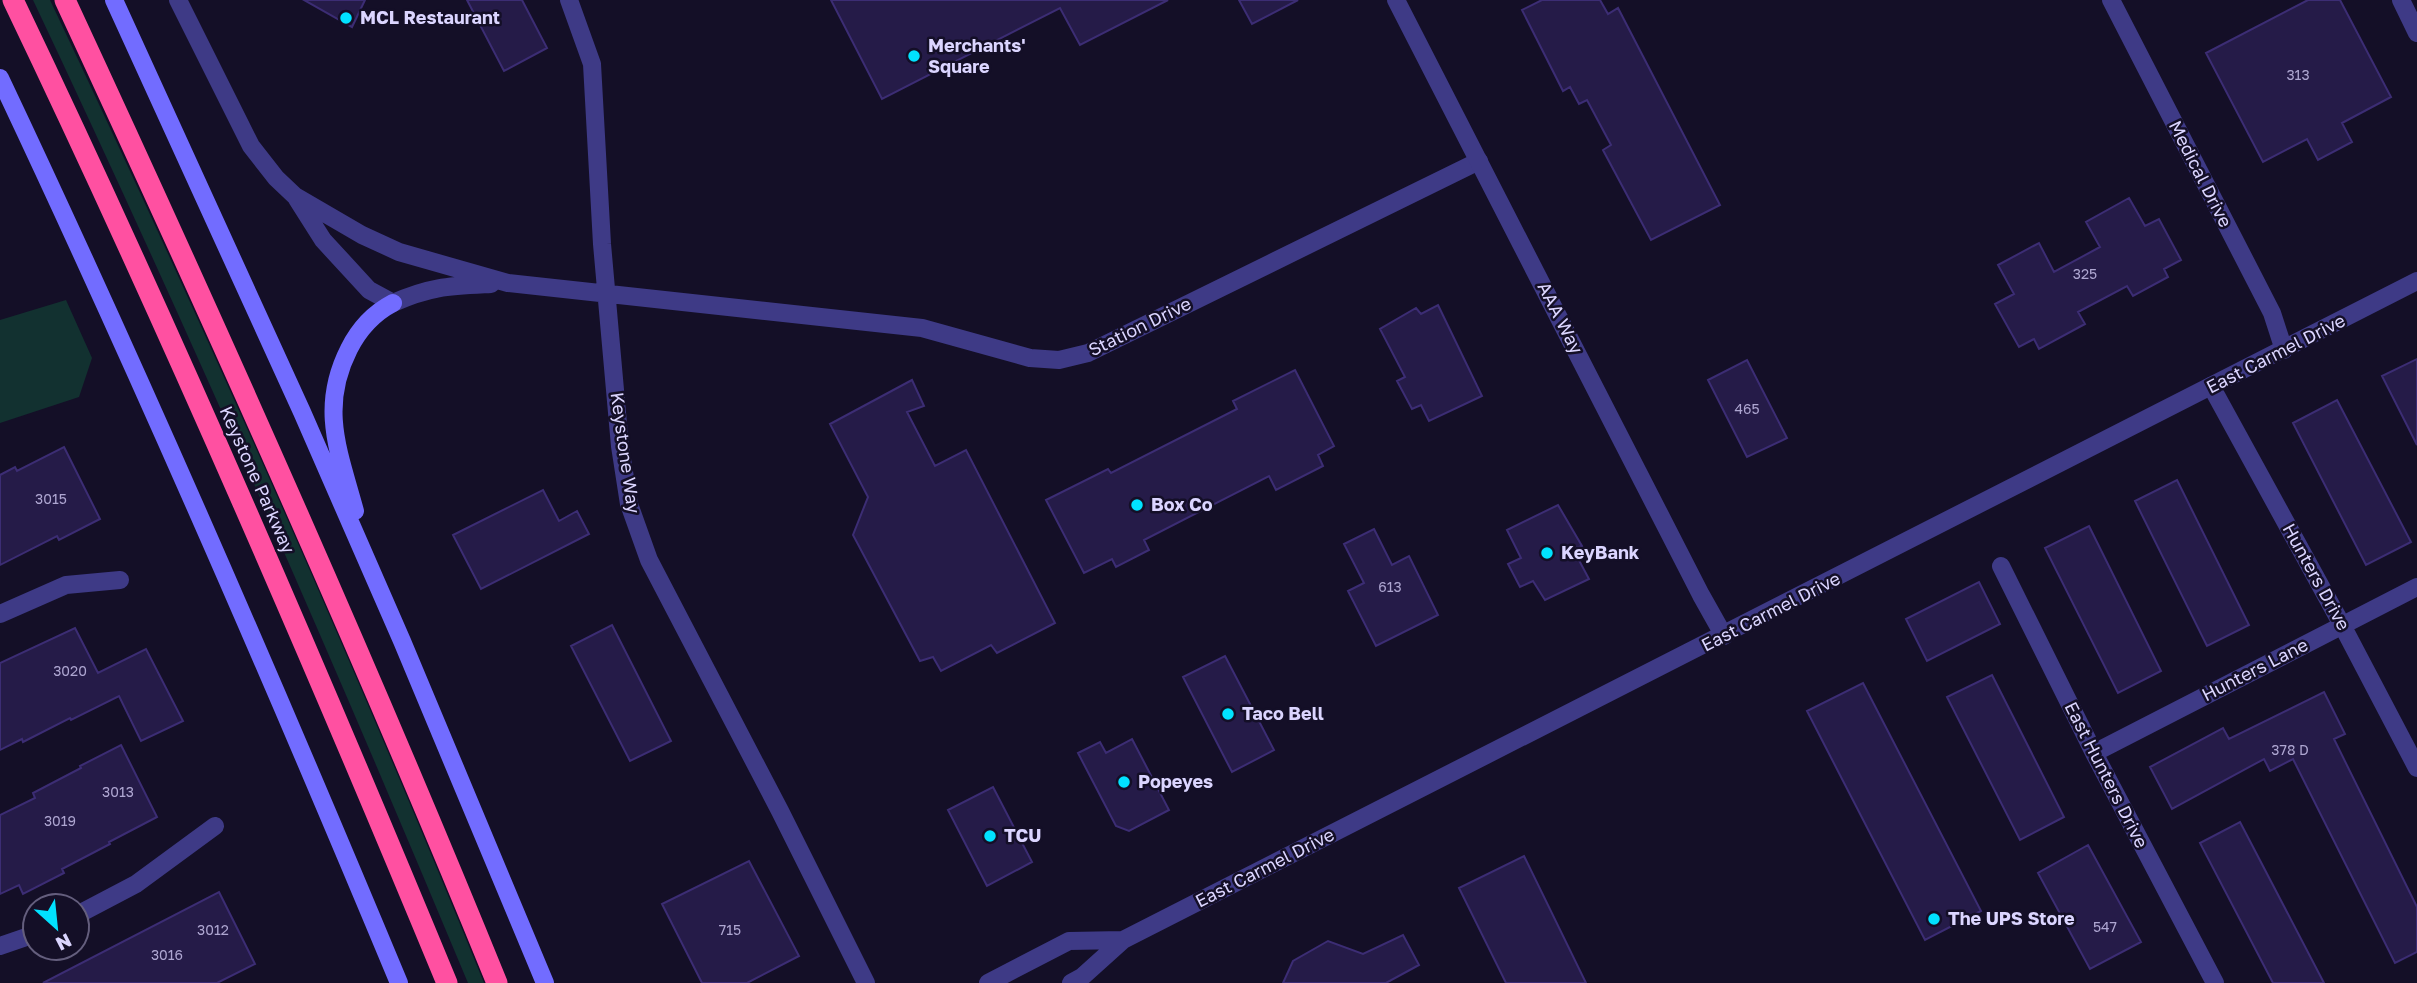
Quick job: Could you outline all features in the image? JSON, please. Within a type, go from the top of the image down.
[{"type":"highway","name":"Keystone Parkway","points":[[13,0],[227,468],[356,764],[447,983]]},
{"type":"highway","name":"Keystone Parkway","points":[[65,0],[275,459],[381,703],[497,983]]},
{"type":"main road","points":[[114,0],[223,236],[369,565],[545,983]]},
{"type":"main road","points":[[0,78],[122,341],[225,574],[399,983]]},
{"type":"main road","points":[[369,565],[335,437],[333,394],[341,364],[360,330],[381,310],[393,303]]},
{"type":"street","points":[[178,0],[251,146],[276,178],[295,196],[362,235],[398,252],[508,283]]},
{"type":"street","name":"Keystone Way","points":[[569,0],[591,58],[595,90],[602,244],[620,446],[629,504],[649,560],[866,983]]},
{"type":"street","name":"AAA Way","points":[[1396,0],[1724,636]]},
{"type":"street","name":"Medical Drive","points":[[2111,0],[2272,313],[2284,350]]},
{"type":"street","points":[[2401,0],[2417,33]]},
{"type":"street","name":"Station Drive","points":[[508,283],[922,328],[1007,354],[1066,359],[1088,353],[1479,161]]},
{"type":"street","points":[[295,196],[323,240],[369,290],[393,303],[439,286],[508,283]]},
{"type":"street","name":"East Carmel Drive","points":[[1071,983],[1082,978],[1124,940],[2417,281]]},
{"type":"street","name":"Hunters Drive","points":[[2211,386],[2417,768]]},
{"type":"street","name":"East Hunters Drive","points":[[2001,566],[2094,753],[2215,983]]},
{"type":"street","points":[[0,614],[66,585],[120,580]]},
{"type":"street","name":"Hunters Lane","points":[[2094,753],[2417,587]]},
{"type":"street","points":[[91,908],[136,884],[215,826]]},
{"type":"street","points":[[0,946],[21,939]]},
{"type":"street","name":"East Carmel Drive","points":[[988,983],[1069,941],[1124,940]]},
{"type":"green space","points":[[33,0],[50,0],[163,244],[328,612],[484,983],[468,983],[256,489]]},
{"type":"green space","points":[[66,300],[92,358],[79,397],[0,423],[0,320]]},
{"type":"building","name":"MCL Restaurant","points":[[304,0],[365,0],[352,27]]},
{"type":"building","points":[[467,0],[522,0],[547,48],[504,71]]},
{"type":"building","name":"Merchants' Square","points":[[831,0],[1168,0],[1080,45],[1060,8],[882,99]]},
{"type":"building","points":[[1239,0],[1298,0],[1252,24]]},
{"type":"building","points":[[1542,0],[1600,0],[1608,14],[1618,8],[1720,205],[1651,240],[1603,150],[1611,145],[1587,100],[1579,104],[1570,87],[1563,91],[1522,10]]},
{"type":"building","points":[[2308,0],[2340,0],[2391,97],[2342,123],[2352,142],[2318,160],[2307,139],[2263,162],[2206,53]]},
{"type":"building","points":[[2129,198],[2145,226],[2159,219],[2181,260],[2164,269],[2168,277],[2133,296],[2127,286],[2078,312],[2085,324],[2039,349],[2034,339],[2019,347],[1995,304],[2014,294],[1998,265],[2039,243],[2054,272],[2100,247],[2086,222]]},
{"type":"building","points":[[1438,305],[1482,396],[1429,421],[1421,405],[1412,409],[1397,381],[1405,377],[1380,329],[1416,308],[1421,314]]},
{"type":"building","points":[[2417,359],[2417,445],[2382,376]]},
{"type":"building","points":[[1747,360],[1787,438],[1747,457],[1708,380]]},
{"type":"building","points":[[1295,370],[1334,446],[1318,455],[1323,466],[1276,490],[1269,476],[1144,540],[1149,550],[1116,567],[1112,559],[1084,573],[1046,500],[1108,469],[1111,473],[1237,409],[1233,401]]},
{"type":"building","points":[[912,380],[924,406],[907,412],[935,466],[966,450],[1055,623],[997,653],[991,645],[941,671],[933,657],[920,661],[853,535],[868,497],[830,424]]},
{"type":"building","points":[[2337,400],[2411,542],[2366,565],[2293,423]]},
{"type":"building","points":[[64,447],[100,519],[59,540],[57,536],[0,565],[0,475],[15,467],[17,471]]},
{"type":"building","points":[[2177,480],[2249,625],[2207,646],[2135,501]]},
{"type":"building","points":[[543,490],[559,521],[577,511],[589,534],[481,589],[453,535]]},
{"type":"building","name":"KeyBank","points":[[1558,505],[1582,546],[1573,549],[1589,579],[1545,600],[1533,581],[1520,587],[1508,564],[1521,558],[1507,530]]},
{"type":"building","points":[[2089,526],[2161,671],[2118,693],[2045,548]]},
{"type":"building","points":[[1374,529],[1392,565],[1409,556],[1438,615],[1376,646],[1348,591],[1364,583],[1344,544]]},
{"type":"building","points":[[1979,582],[2000,624],[1927,661],[1906,619]]},
{"type":"building","points":[[612,625],[671,741],[630,761],[571,646]]},
{"type":"building","points":[[75,628],[98,673],[146,649],[183,721],[141,741],[119,696],[23,742],[22,739],[0,750],[0,663]]},
{"type":"building","name":"Taco Bell","points":[[1225,656],[1274,750],[1232,772],[1183,677]]},
{"type":"building","points":[[1992,675],[2064,817],[2020,840],[1947,697]]},
{"type":"building","points":[[1863,683],[1981,911],[1925,940],[1807,711]]},
{"type":"building","points":[[2324,692],[2345,734],[2334,739],[2417,907],[2417,952],[2395,963],[2293,759],[2270,771],[2264,759],[2172,809],[2150,767],[2223,728],[2229,739]]},
{"type":"building","name":"Popeyes","points":[[1132,739],[1169,810],[1129,831],[1116,826],[1078,753],[1100,742],[1106,753]]},
{"type":"building","points":[[121,745],[157,817],[62,869],[64,873],[27,892],[22,892],[19,885],[0,894],[0,815],[35,798],[33,793],[81,768],[80,766]]},
{"type":"building","name":"TCU","points":[[993,787],[1032,862],[987,886],[948,810]]},
{"type":"building","points":[[2240,822],[2324,983],[2273,983],[2200,843]]},
{"type":"building","points":[[2088,845],[2141,942],[2090,969],[2038,873]]},
{"type":"building","points":[[1524,856],[1586,983],[1506,983],[1459,888]]},
{"type":"building","points":[[749,861],[799,956],[747,983],[702,983],[662,904]]},
{"type":"building","points":[[219,892],[255,964],[217,983],[43,983],[84,962],[91,962],[91,958]]},
{"type":"building","points":[[1403,935],[1419,965],[1386,983],[1283,983],[1293,961],[1328,941],[1363,954]]},
{"type":"place","name":"MCL Restaurant","points":[[346,18]]},
{"type":"place","name":"Merchants' Square","points":[[914,56]]},
{"type":"place","name":"Box Co","points":[[1137,505]]},
{"type":"place","name":"KeyBank","points":[[1547,553]]},
{"type":"place","name":"Taco Bell","points":[[1228,714]]},
{"type":"place","name":"Popeyes","points":[[1124,782]]},
{"type":"place","name":"TCU","points":[[990,836]]},
{"type":"place","name":"The UPS Store","points":[[1934,919]]}]
